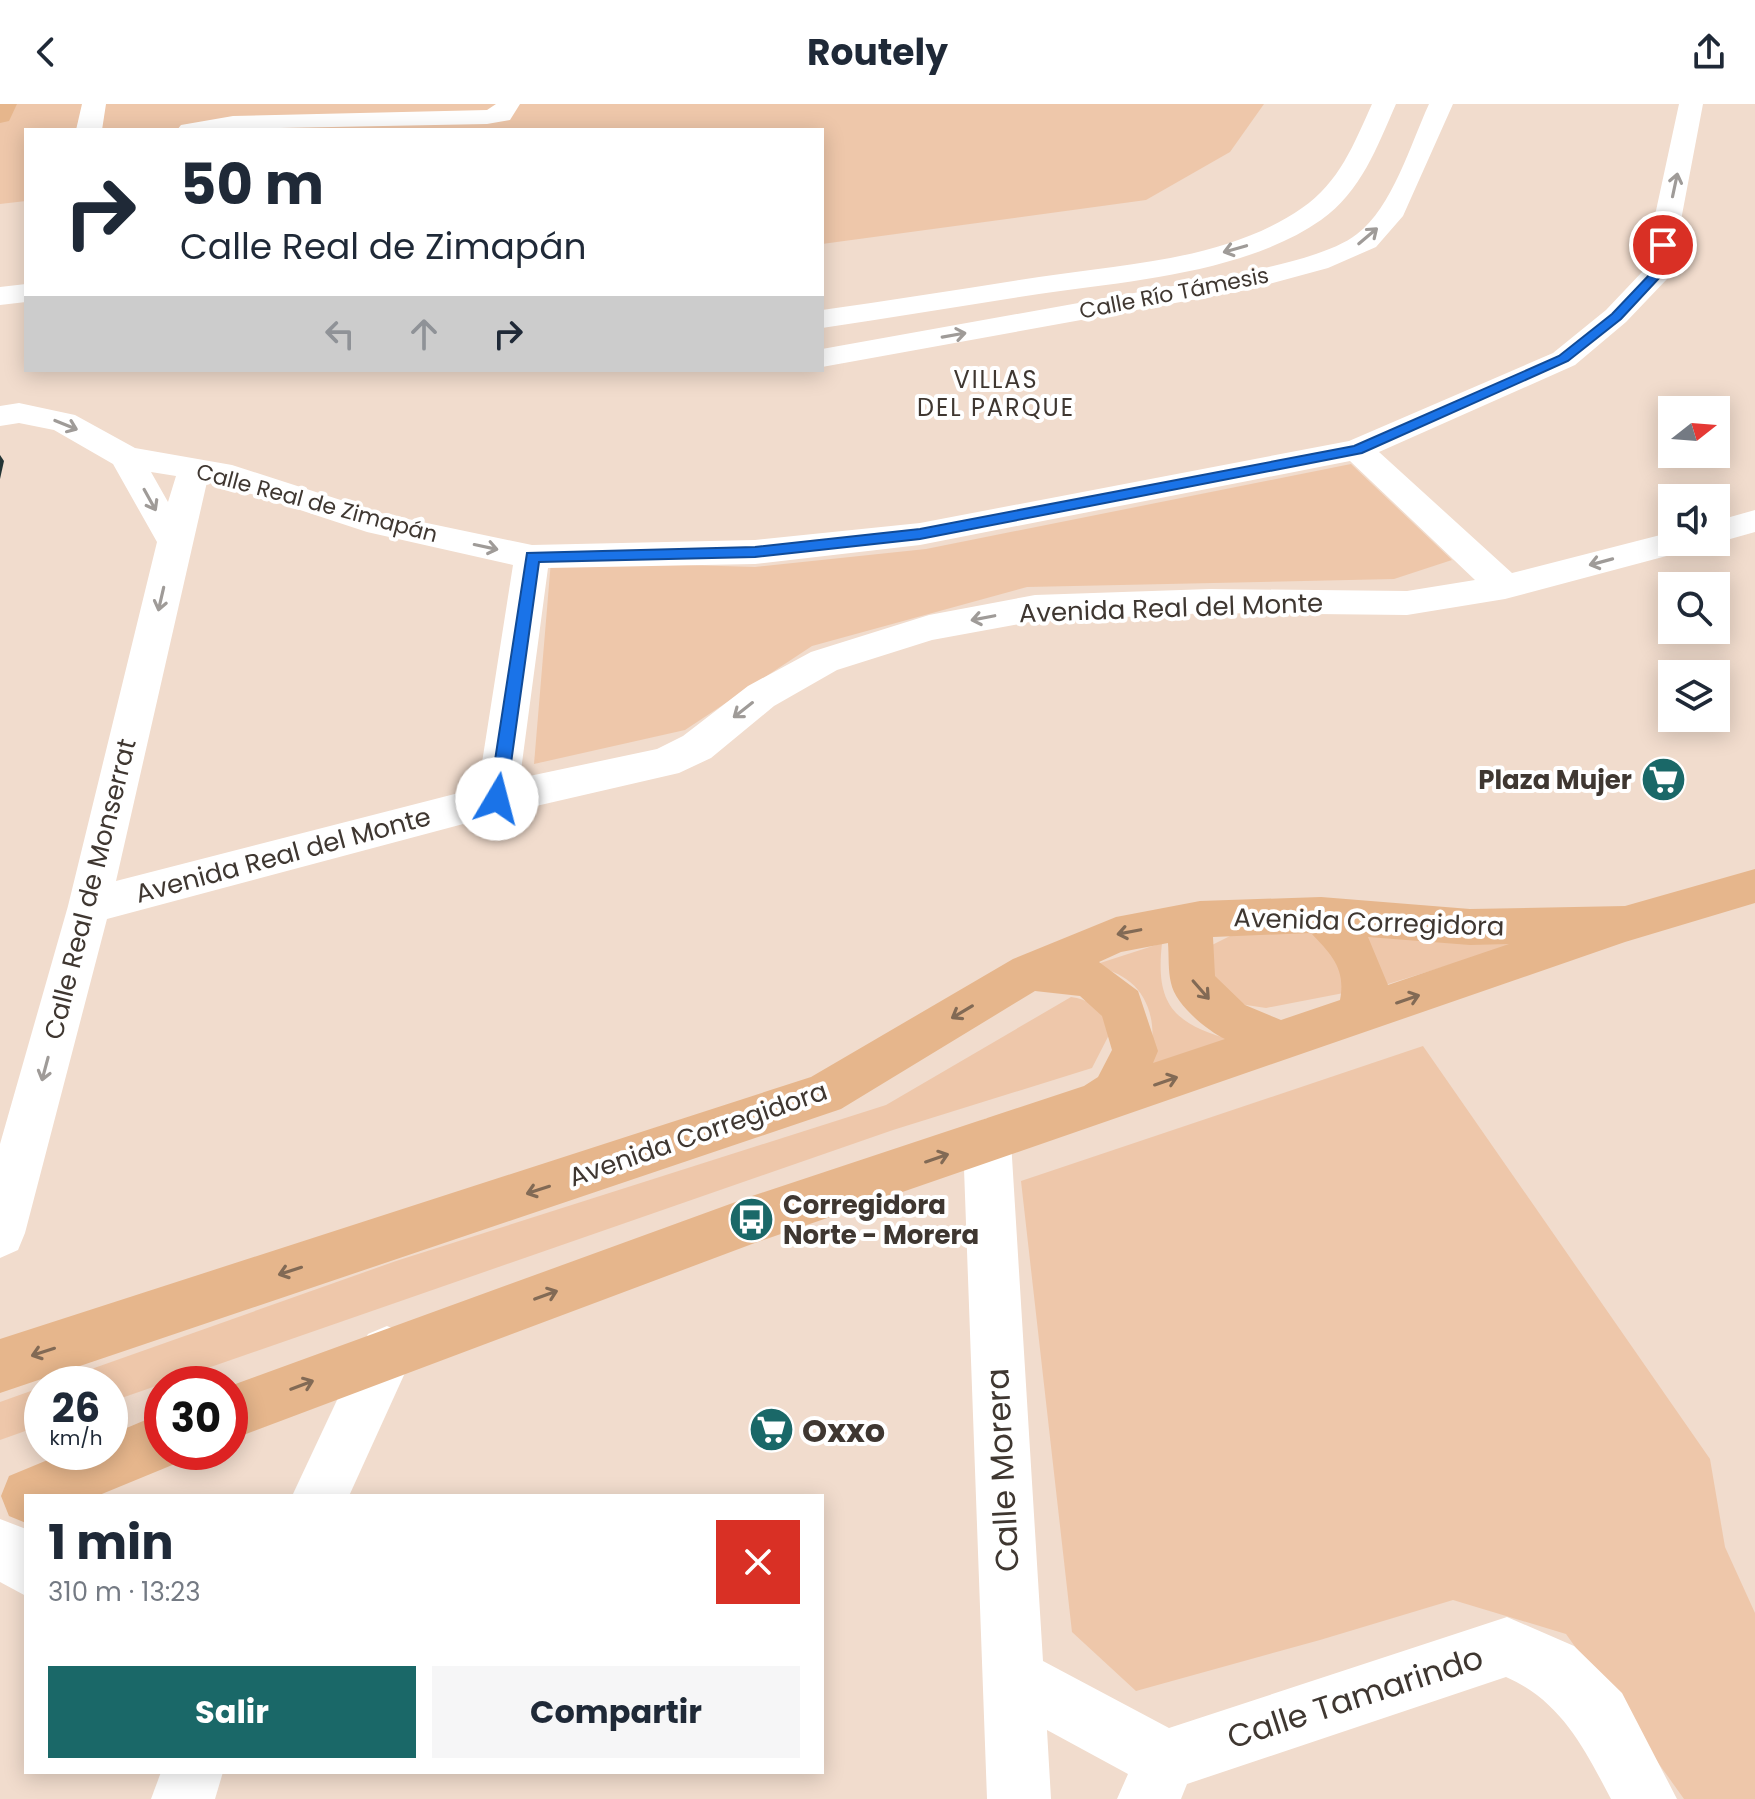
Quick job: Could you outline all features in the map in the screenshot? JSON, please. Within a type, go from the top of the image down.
[{"type":"main road","points":[[0,116],[5,104]]},
{"type":"main road","name":"Avenida Corregidora","points":[[248,1406],[752,1220],[1625,924],[1755,886]]},
{"type":"main road","points":[[1321,915],[1349,943],[1366,982],[1360,1015]]},
{"type":"main road","name":"Avenida Corregidora","points":[[0,1366],[824,1094],[1029,972],[1116,935],[1200,919],[1321,915],[1470,927],[1625,924]]},
{"type":"main road","points":[[1200,919],[1190,939],[1193,984],[1229,1019],[1281,1042]]},
{"type":"main road","points":[[1029,972],[1091,978],[1122,1005],[1135,1051],[1115,1092],[1092,1106]]},
{"type":"main road","points":[[34,1494],[144,1448]]},
{"type":"main road","points":[[0,1508],[24,1498]]},
{"type":"street","points":[[89,128],[94,104]]},
{"type":"street","points":[[175,124],[223,118],[238,112],[246,104]]},
{"type":"street","points":[[175,124],[487,117],[501,115],[508,104]]},
{"type":"street","name":"Calle Río Támesis","points":[[824,319],[1157,269],[1241,248],[1271,236],[1339,191],[1356,165],[1384,104]]},
{"type":"street","name":"Calle Río Támesis","points":[[824,358],[1247,281],[1318,262],[1366,241],[1394,210],[1441,104]]},
{"type":"street","name":"Calle Real de Zimapán","points":[[0,416],[19,413],[64,422],[126,457],[232,476],[379,524],[532,557],[755,552],[920,534],[1357,450],[1564,359],[1616,316],[1657,273],[1691,104]]},
{"type":"street","points":[[1271,236],[1318,262]]},
{"type":"street","points":[[0,296],[24,293]]},
{"type":"street","points":[[882,311],[906,343]]},
{"type":"street","points":[[0,322],[24,319]]},
{"type":"street","points":[[1357,450],[1505,587]]},
{"type":"street","points":[[126,457],[174,542]]},
{"type":"street","name":"Calle Real de Monserrat","points":[[0,1233],[89,906],[194,469]]},
{"type":"street","points":[[1730,528],[1755,521]]},
{"type":"street","name":"Avenida Real del Monte","points":[[89,906],[497,799],[665,762],[697,747],[761,696],[824,661],[929,628],[1035,608],[1210,601],[1407,603],[1505,587],[1658,547]]},
{"type":"street","points":[[497,799],[532,557]]},
{"type":"street","name":"Calle Morera","points":[[987,1141],[1019,1799]]},
{"type":"street","points":[[321,1494],[387,1353]]},
{"type":"street","points":[[0,1548],[11,1552],[24,1565]]},
{"type":"street","name":"Calle Tamarindo","points":[[1012,1678],[1157,1779],[1507,1647],[1553,1667],[1600,1715],[1645,1799]]},
{"type":"shaded area","points":[[0,104],[1264,104],[1230,152],[1146,200],[824,244],[824,128],[24,128],[24,201],[0,204]]},
{"type":"shaded area","points":[[1351,464],[1452,560],[1394,579],[1027,587],[812,646],[685,730],[534,764],[551,561],[755,567],[926,549]]},
{"type":"shaded area","points":[[1277,923],[1548,934],[1385,985],[1266,1008],[1226,1002],[1209,991],[1208,947],[1234,934]]},
{"type":"shaded area","points":[[1162,943],[1162,982],[1173,1009],[1196,1027],[1232,1040],[1142,1074],[1152,1039],[1146,1002],[1126,979],[1097,964]]},
{"type":"shaded area","points":[[1071,997],[1096,1008],[1111,1031],[1092,1068],[893,1130],[214,1366],[144,1366],[144,1390],[128,1396],[128,1366],[100,1366],[396,1261],[886,1105]]},
{"type":"shaded area","points":[[1423,1046],[1710,1459],[1725,1547],[1755,1613],[1755,1799],[1684,1799],[1566,1634],[1453,1600],[1136,1691],[1072,1632],[1021,1181]]},
{"type":"shaded area","points":[[24,1393],[24,1431],[0,1440],[0,1402]]},
{"type":"place","name":"Plaza Mujer","points":[[1663,780]]},
{"type":"place","name":"Corregidora Norte - Morera","points":[[752,1220]]},
{"type":"place","name":"Oxxo","points":[[771,1430]]},
{"type":"district","name":"VILLAS DEL PARQUE","points":[[996,393]]},
{"type":"route","points":[[497,799],[532,557],[755,552],[920,534],[1357,450],[1564,359],[1616,316],[1657,273],[1663,245]]}]
